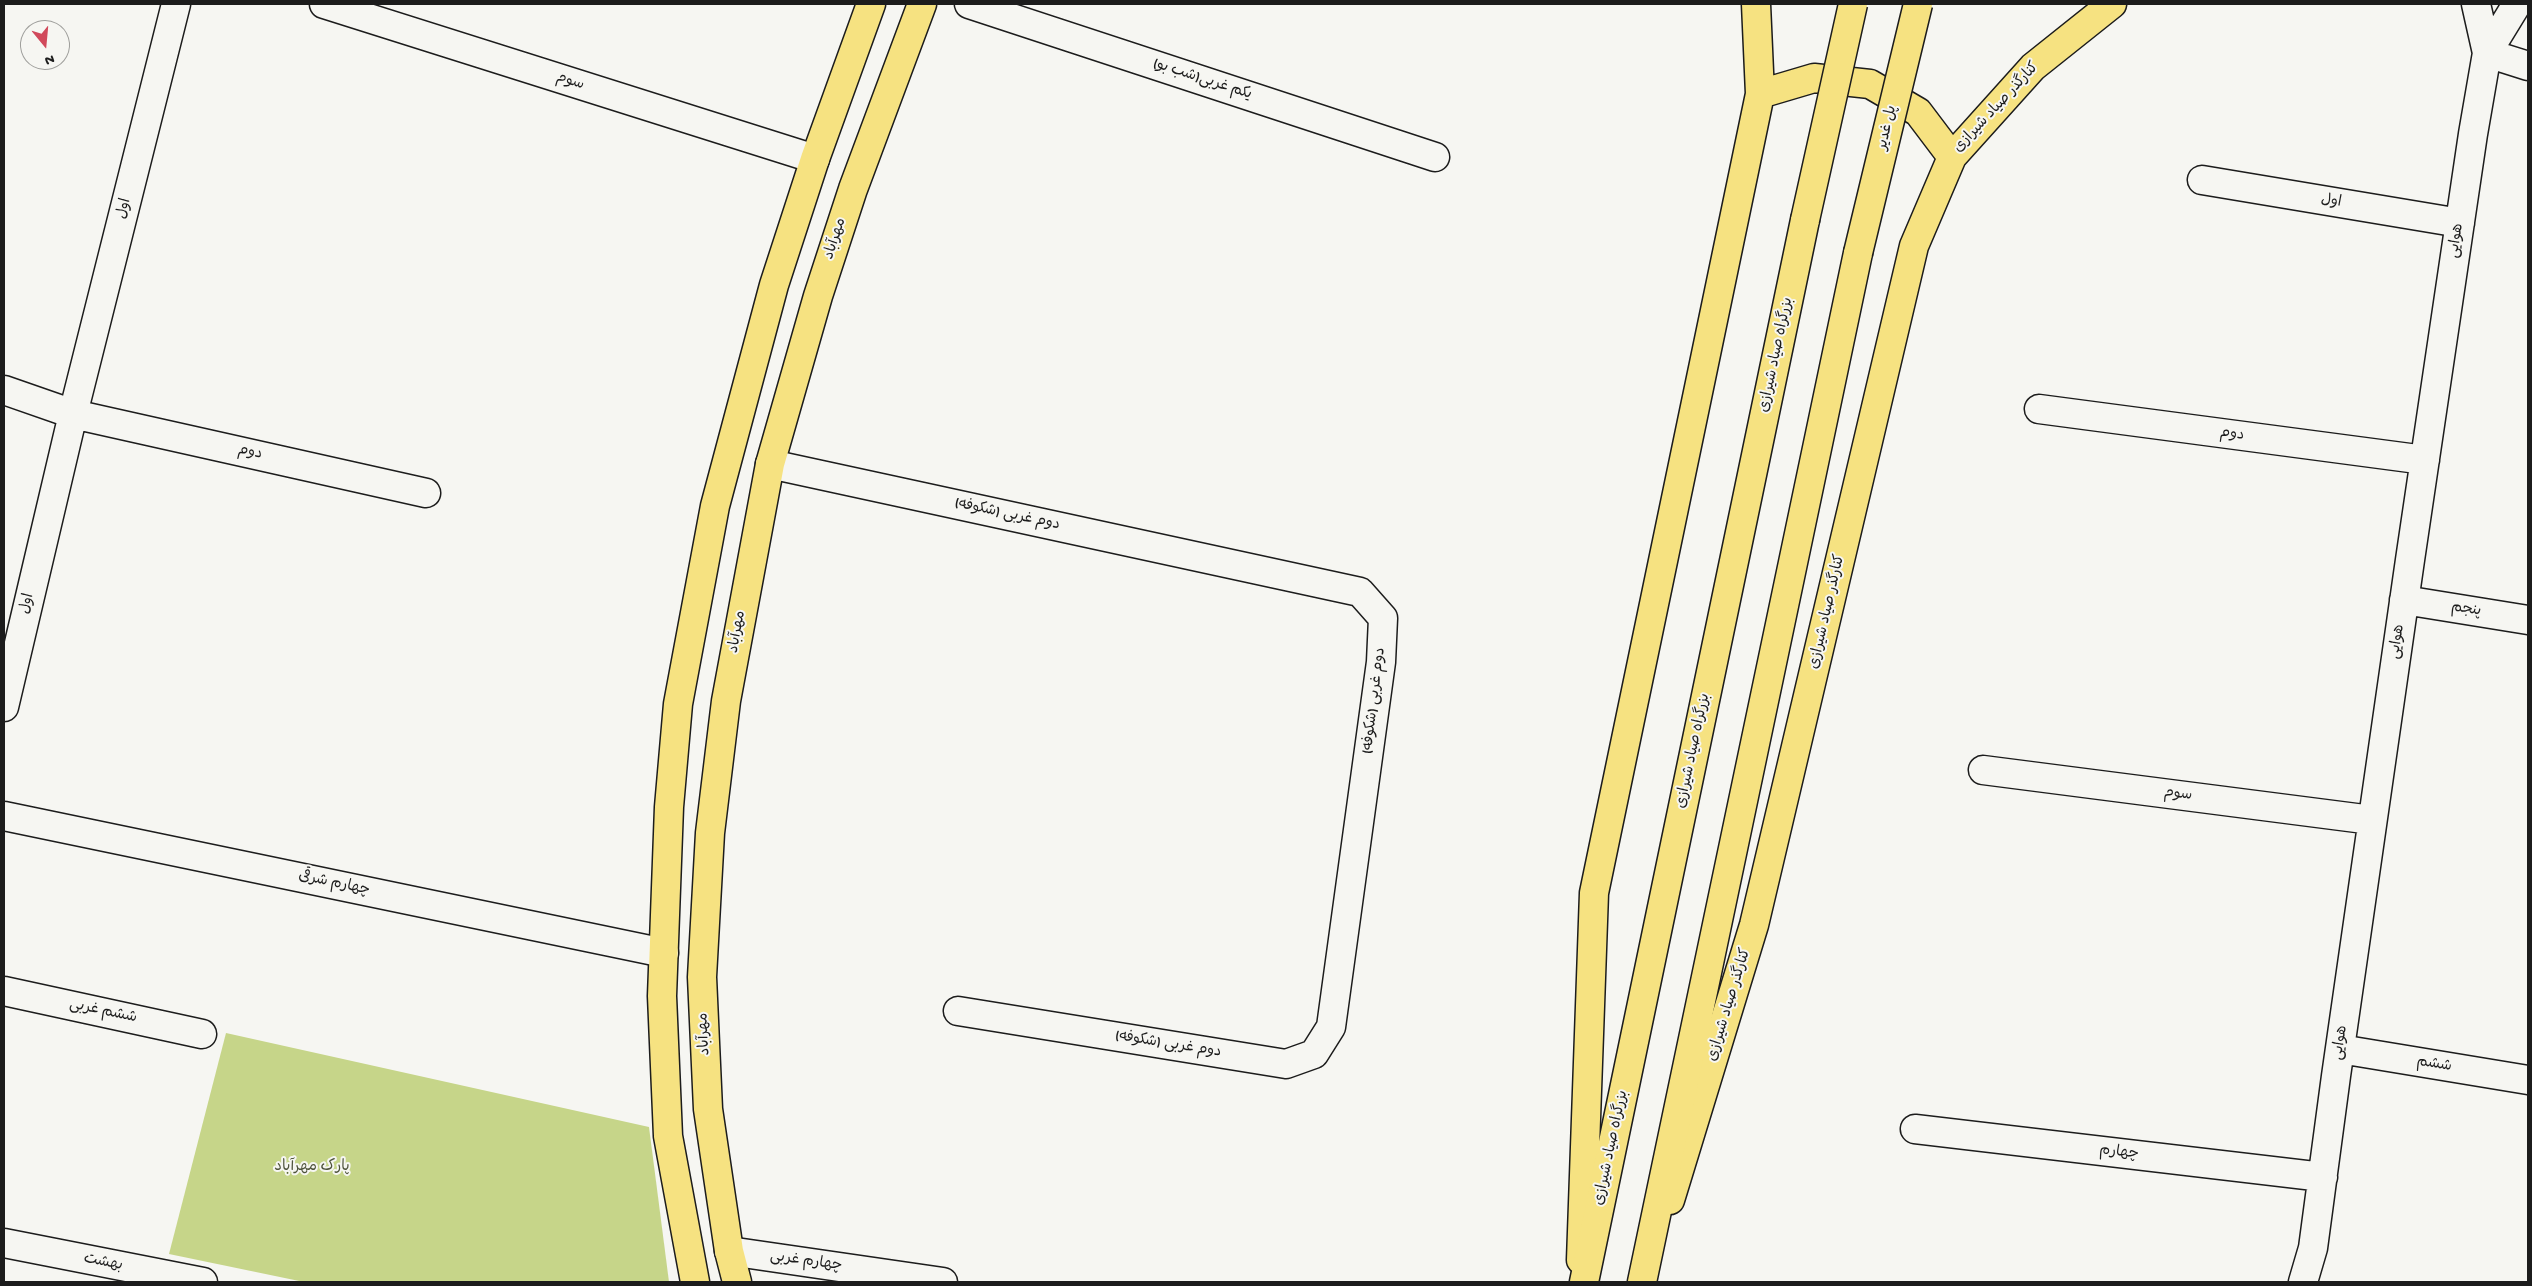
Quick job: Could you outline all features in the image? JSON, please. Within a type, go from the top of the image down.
[{"type":"main road","points":[[695,1282],[668,1136],[662,996],[669,807],[678,704],[715,506],[774,285],[815,159],[871,4]]},
{"type":"main road","name":"مهرآباد","points":[[737,1282],[729,1251],[708,1109],[702,977],[710,833],[726,701],[770,464],[818,296],[853,189],[922,4]]},
{"type":"main road","points":[[1582,1282],[1594,893],[1760,94],[1756,4]]},
{"type":"main road","name":"بزرگراه صیاد شیرازی","points":[[1582,1282],[1805,220],[1853,4]]},
{"type":"main road","name":"پل غدیر","points":[[1643,1282],[1858,253],[1918,4]]},
{"type":"main road","name":"کنارگذر صیاد شیرازی","points":[[1643,1282],[1754,925],[1914,246],[1952,157],[2033,67],[2112,4]]},
{"type":"main road","points":[[1760,94],[1814,78],[1870,84],[1918,112],[1952,157]]},
{"type":"street","name":"اول","points":[[4,707],[73,414],[176,4]]},
{"type":"street","name":"سوم","points":[[324,4],[815,159]]},
{"type":"street","name":"یکم غربی(شب بو)","points":[[970,4],[1436,156]]},
{"type":"street","name":"هوایی","points":[[2307,1282],[2314,1248],[2404,600],[2487,53],[2476,4]]},
{"type":"street","points":[[2517,4],[2487,53],[2528,66]]},
{"type":"street","name":"اول","points":[[2202,180],[2460,223]]},
{"type":"street","points":[[4,390],[73,414]]},
{"type":"street","name":"دوم","points":[[2039,409],[2425,460]]},
{"type":"street","name":"دوم","points":[[73,414],[426,493]]},
{"type":"street","name":"دوم غربی (شکوفه)","points":[[770,464],[1360,592],[1383,618],[1381,662],[1331,1027],[1314,1054],[1286,1064],[958,1011]]},
{"type":"street","name":"پنجم","points":[[2404,600],[2528,620]]},
{"type":"street","name":"سوم","points":[[1983,770],[2372,820]]},
{"type":"street","name":"چهارم شرقی","points":[[4,816],[664,953]]},
{"type":"street","name":"ششم غربی","points":[[4,991],[202,1034]]},
{"type":"street","name":"ششم","points":[[2340,1050],[2528,1080]]},
{"type":"street","name":"چهارم","points":[[1915,1129],[2324,1177]]},
{"type":"street","name":"بهشت","points":[[4,1243],[203,1282]]},
{"type":"street","name":"چهارم غربی","points":[[729,1251],[943,1282]]},
{"type":"green space","name":"پارک مهرآباد","points":[[226,1033],[649,1127],[669,1282],[304,1282],[169,1254]]}]
